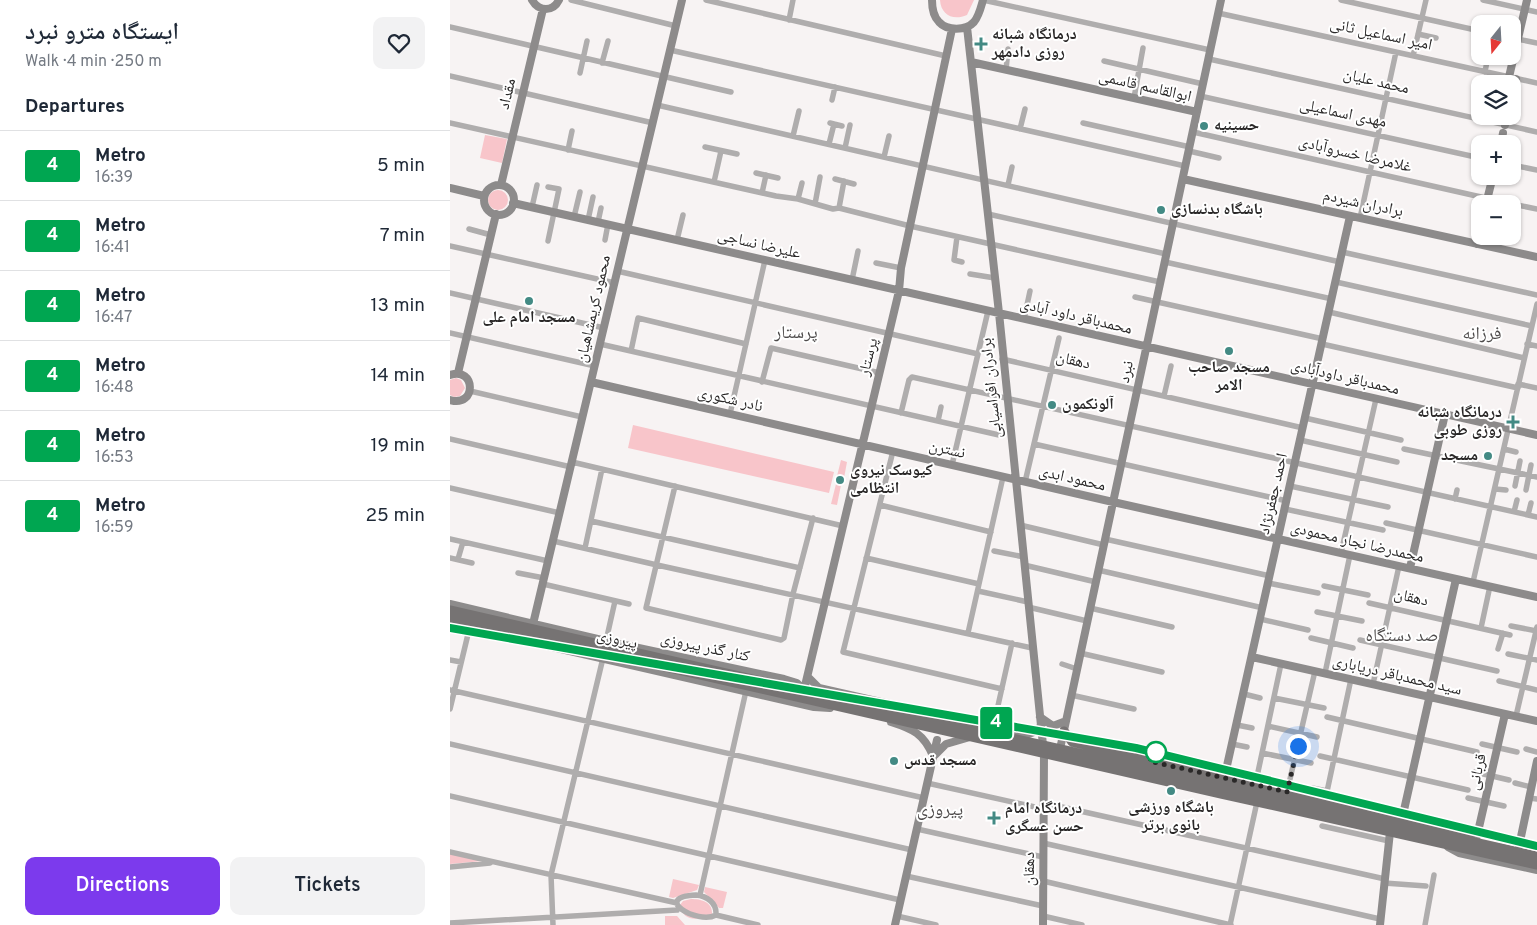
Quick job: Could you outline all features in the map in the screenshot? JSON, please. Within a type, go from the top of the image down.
[{"type":"main road","name":"پیروزی","points":[[450,610],[608,644],[804,694],[842,707],[971,737],[1044,749],[1060,749],[1161,772],[1224,782],[1391,832],[1537,865]]},
{"type":"main road","name":"پیروزی","points":[[450,618],[715,678],[942,719],[1044,749],[1257,802],[1347,818]]},
{"type":"main road","points":[[1064,731],[1072,742],[1173,766],[1224,782],[1287,792],[1537,850]]},
{"type":"main road","points":[[1132,757],[1141,767]]},
{"type":"main road","points":[[1161,772],[1173,766]]},
{"type":"main road","name":"پیروزی","points":[[1391,832],[1537,856]]},
{"type":"street","points":[[532,0],[535,5],[543,9],[552,8],[559,0]]},
{"type":"street","points":[[570,0],[676,26]]},
{"type":"street","name":"محمود کریمشاهیان","points":[[532,624],[682,0]]},
{"type":"street","points":[[706,0],[946,56]]},
{"type":"street","points":[[789,20],[793,0]]},
{"type":"street","points":[[932,0],[934,14],[939,22],[943,26],[952,28],[967,27],[973,23],[983,0],[1210,50]]},
{"type":"street","name":"نبرد","points":[[1060,749],[1221,0]]},
{"type":"street","points":[[1341,0],[1471,29]]},
{"type":"street","points":[[1413,56],[1426,0]]},
{"type":"street","points":[[1484,0],[1537,12]]},
{"type":"street","points":[[1521,21],[1527,0]]},
{"type":"street","name":"مقداد","points":[[502,185],[543,9]]},
{"type":"street","name":"امیر اسماعیل ثانی","points":[[1218,14],[1499,75]]},
{"type":"street","points":[[450,27],[663,78],[731,92]]},
{"type":"street","name":"برادران افراسیابی","points":[[967,27],[1044,749]]},
{"type":"street","name":"پرستار","points":[[804,694],[900,291],[901,268],[952,28]]},
{"type":"street","points":[[1418,34],[1436,38]]},
{"type":"street","points":[[1521,39],[1537,43]]},
{"type":"street","points":[[580,73],[587,41]]},
{"type":"street","points":[[602,63],[608,41]]},
{"type":"street","points":[[1006,70],[1008,48]]},
{"type":"street","points":[[1134,98],[1143,48]]},
{"type":"street","points":[[670,50],[1185,166]]},
{"type":"street","points":[[1360,218],[1396,52]]},
{"type":"street","name":"محمد علیان","points":[[1208,59],[1386,98],[1504,129],[1537,132]]},
{"type":"street","points":[[1104,61],[1203,84]]},
{"type":"street","name":"ابوالقاسم قاسمی","points":[[971,62],[1197,112]]},
{"type":"street","points":[[1485,72],[1486,65]]},
{"type":"street","points":[[450,76],[653,123]]},
{"type":"street","name":"امیر اسماعیل ثانی","points":[[1521,80],[1537,84]]},
{"type":"street","points":[[832,100],[835,87]]},
{"type":"street","name":"مهدی اسماعیلی","points":[[1200,96],[1471,156]]},
{"type":"street","points":[[657,105],[1340,262]]},
{"type":"street","points":[[1020,129],[1025,109]]},
{"type":"street","points":[[793,136],[799,111]]},
{"type":"street","points":[[1083,122],[1219,158]]},
{"type":"street","points":[[450,123],[762,193],[798,199],[833,209],[839,208],[910,226],[1160,282]]},
{"type":"street","points":[[829,144],[832,124],[842,126]]},
{"type":"street","points":[[845,148],[850,125]]},
{"type":"street","points":[[1503,135],[1505,125]]},
{"type":"street","points":[[568,150],[572,131]]},
{"type":"street","name":"غلامرضا خسروآبادی","points":[[1193,132],[1471,197]]},
{"type":"street","points":[[884,157],[889,136]]},
{"type":"street","points":[[705,148],[737,154]]},
{"type":"street","points":[[714,182],[721,151]]},
{"type":"street","points":[[1008,185],[1012,167]]},
{"type":"street","points":[[1521,167],[1537,170]]},
{"type":"street","points":[[756,173],[778,178]]},
{"type":"street","points":[[762,193],[766,175]]},
{"type":"street","points":[[815,204],[820,177]]},
{"type":"street","points":[[835,179],[854,184]]},
{"type":"street","name":"برادران شیردم","points":[[1183,179],[1471,243]]},
{"type":"street","points":[[839,208],[844,181]]},
{"type":"street","points":[[798,199],[802,183]]},
{"type":"street","points":[[502,185],[512,194],[513,203],[509,211],[496,214],[487,210],[484,196],[492,186],[502,185]]},
{"type":"street","points":[[532,207],[537,185]]},
{"type":"street","points":[[548,187],[559,189],[548,241]]},
{"type":"street","points":[[450,188],[484,196]]},
{"type":"street","points":[[574,217],[580,192]]},
{"type":"street","points":[[588,220],[593,197]]},
{"type":"street","name":"علیرضا نساجی","points":[[513,203],[999,314]]},
{"type":"street","name":"غلامرضا خسروآبادی","points":[[1521,206],[1537,209]]},
{"type":"street","points":[[598,222],[601,208]]},
{"type":"street","points":[[450,410],[451,401],[465,399],[470,391],[467,378],[454,374],[467,337],[496,214]]},
{"type":"street","points":[[988,214],[1332,299]]},
{"type":"street","points":[[676,240],[683,215]]},
{"type":"street","name":"احمد جعفرنژاد","points":[[1224,782],[1350,216]]},
{"type":"street","points":[[605,240],[608,224]]},
{"type":"street","points":[[469,229],[491,235]]},
{"type":"street","points":[[957,236],[954,260],[962,262]]},
{"type":"street","name":"برادران شیردم","points":[[1482,245],[1537,257]]},
{"type":"street","points":[[450,246],[614,283]]},
{"type":"street","points":[[852,280],[858,251]]},
{"type":"street","points":[[1342,252],[1537,295]]},
{"type":"street","points":[[730,414],[766,260]]},
{"type":"street","points":[[876,263],[901,268]]},
{"type":"street","points":[[617,271],[978,354]]},
{"type":"street","points":[[970,274],[995,278]]},
{"type":"street","points":[[1336,282],[1532,326]]},
{"type":"street","points":[[1024,319],[1030,291]]},
{"type":"street","points":[[450,292],[604,328]]},
{"type":"street","points":[[1135,297],[1322,342],[1518,386],[1537,388]]},
{"type":"street","points":[[1473,582],[1537,304]]},
{"type":"street","points":[[952,465],[988,311]]},
{"type":"street","points":[[1329,312],[1524,358]]},
{"type":"street","name":"محمدباقر داود آبادی","points":[[999,314],[1146,347]]},
{"type":"street","points":[[631,351],[638,318],[746,344]]},
{"type":"street","points":[[450,333],[595,366]]},
{"type":"street","points":[[1025,482],[1059,338]]},
{"type":"street","points":[[600,344],[999,435]]},
{"type":"street","points":[[1528,344],[1537,346]]},
{"type":"street","name":"محمدباقر داودآبادی","points":[[1146,347],[1537,435]]},
{"type":"street","points":[[762,382],[771,348],[880,373]]},
{"type":"street","name":"دهقان","points":[[1002,359],[1303,428]]},
{"type":"street","points":[[1164,396],[1171,366]]},
{"type":"street","points":[[901,413],[910,378],[1537,517]]},
{"type":"street","name":"نادر شکوری","points":[[591,382],[863,445]]},
{"type":"street","points":[[470,391],[582,417]]},
{"type":"street","points":[[1341,553],[1376,399]]},
{"type":"street","points":[[938,421],[942,407]]},
{"type":"street","points":[[1410,568],[1445,414]]},
{"type":"street","points":[[1305,418],[1401,440]]},
{"type":"street","points":[[450,439],[602,469],[844,526]]},
{"type":"street","points":[[1300,440],[1398,462]]},
{"type":"street","points":[[1034,444],[1383,530]]},
{"type":"street","name":"نسترن","points":[[863,445],[1025,482]]},
{"type":"street","points":[[1404,449],[1537,478]]},
{"type":"street","points":[[1504,449],[1516,452]]},
{"type":"street","points":[[893,451],[843,650],[845,653],[1002,688]]},
{"type":"street","points":[[1515,486],[1520,461]]},
{"type":"street","points":[[1526,490],[1531,465]]},
{"type":"street","points":[[585,548],[602,469]]},
{"type":"street","points":[[968,633],[1003,477]]},
{"type":"street","name":"محمود ابدی","points":[[1025,482],[1113,502]]},
{"type":"street","points":[[675,486],[646,608],[782,640],[813,518]]},
{"type":"street","points":[[1290,486],[1388,507]]},
{"type":"street","points":[[450,488],[560,513]]},
{"type":"street","points":[[1495,489],[1506,490]]},
{"type":"street","points":[[1455,499],[1457,490]]},
{"type":"street","points":[[1514,512],[1517,500]]},
{"type":"street","name":"محمدرضا نجار محمودی","points":[[1113,502],[1537,597]]},
{"type":"street","points":[[1528,515],[1531,503]]},
{"type":"street","points":[[880,505],[991,532]]},
{"type":"street","points":[[591,520],[800,568]]},
{"type":"street","points":[[1386,523],[1537,557]]},
{"type":"street","points":[[1020,525],[1269,579],[1318,593]]},
{"type":"street","points":[[450,539],[548,562]]},
{"type":"street","points":[[553,541],[1032,648]]},
{"type":"street","points":[[458,560],[463,542]]},
{"type":"street","points":[[994,551],[1096,582]]},
{"type":"street","points":[[1325,673],[1350,555]]},
{"type":"street","points":[[450,558],[472,563]]},
{"type":"street","points":[[866,558],[979,584]]},
{"type":"street","points":[[1373,684],[1399,566]]},
{"type":"street","points":[[1098,570],[1263,608]]},
{"type":"street","points":[[518,573],[629,604]]},
{"type":"street","points":[[1402,818],[1456,579]]},
{"type":"street","points":[[1324,586],[1368,595]]},
{"type":"street","points":[[1481,628],[1490,586]]},
{"type":"street","points":[[978,591],[1087,621]]},
{"type":"street","points":[[450,604],[608,644],[615,601]]},
{"type":"street","name":"دهقان","points":[[1369,603],[1510,634]]},
{"type":"street","points":[[1090,608],[1172,627]]},
{"type":"street","points":[[1317,612],[1362,621]]},
{"type":"street","points":[[1260,619],[1308,630]]},
{"type":"street","points":[[450,626],[469,630],[508,631]]},
{"type":"street","points":[[1511,626],[1537,630],[1516,716]]},
{"type":"street","points":[[450,709],[452,691],[469,630]]},
{"type":"street","points":[[1498,649],[1503,633]]},
{"type":"street","points":[[525,634],[535,643],[814,706],[835,709],[842,707]]},
{"type":"street","points":[[1311,638],[1353,648]]},
{"type":"street","points":[[1360,640],[1497,671]]},
{"type":"street","points":[[994,728],[1012,643]]},
{"type":"street","points":[[1080,653],[1162,672]]},
{"type":"street","points":[[1508,654],[1537,660]]},
{"type":"street","name":"سید محمدباقر دریاباری","points":[[1252,657],[1537,721]]},
{"type":"street","points":[[553,922],[551,875],[603,658]]},
{"type":"street","points":[[450,660],[461,662]]},
{"type":"street","points":[[1062,664],[1077,669]]},
{"type":"street","points":[[1255,786],[1281,664]]},
{"type":"street","points":[[1287,792],[1315,671]]},
{"type":"street","points":[[808,677],[819,688],[942,719],[1026,736],[1041,726]]},
{"type":"street","points":[[692,678],[715,678]]},
{"type":"street","points":[[1325,801],[1351,679]]},
{"type":"street","points":[[1499,681],[1537,690]]},
{"type":"street","points":[[452,691],[924,798]]},
{"type":"street","points":[[700,895],[746,691]]},
{"type":"street","points":[[1244,694],[1260,698]]},
{"type":"street","points":[[1071,695],[1134,709]]},
{"type":"street","points":[[1274,698],[1324,708]]},
{"type":"street","points":[[864,712],[916,732],[927,742],[933,756]]},
{"type":"street","name":"قربانی","points":[[1477,836],[1505,714]]},
{"type":"street","points":[[1040,717],[1053,726],[1066,721]]},
{"type":"street","points":[[1327,717],[1477,752]]},
{"type":"street","points":[[1236,725],[1252,728]]},
{"type":"street","points":[[1268,726],[1317,737]]},
{"type":"street","points":[[933,756],[946,744],[971,737]]},
{"type":"street","points":[[895,925],[937,740]]},
{"type":"street","points":[[450,744],[912,850]]},
{"type":"street","points":[[1232,744],[1247,747]]},
{"type":"street","points":[[1482,744],[1517,752]]},
{"type":"street","name":"دهقان","points":[[1043,925],[1044,749]]},
{"type":"street","points":[[1526,749],[1537,752]]},
{"type":"street","points":[[1262,753],[1311,762]]},
{"type":"street","points":[[1320,756],[1468,790]]},
{"type":"street","points":[[1519,846],[1533,799],[1532,786],[1537,763]]},
{"type":"street","points":[[1475,772],[1508,780]]},
{"type":"street","points":[[1515,783],[1532,786]]},
{"type":"street","points":[[927,784],[1247,848],[1385,881],[1426,886]]},
{"type":"street","points":[[1312,788],[1327,791]]},
{"type":"street","points":[[450,796],[900,900]]},
{"type":"street","points":[[1468,798],[1504,806]]},
{"type":"street","points":[[1043,881],[1231,925],[1257,802]]},
{"type":"street","points":[[1044,843],[1239,887],[1380,922],[1391,832],[1322,826]]},
{"type":"street","points":[[917,829],[1043,857]]},
{"type":"street","points":[[1444,844],[1459,854],[1537,870]]},
{"type":"street","points":[[450,852],[677,907],[687,920]]},
{"type":"street","points":[[450,867],[495,862]]},
{"type":"street","points":[[1425,925],[1434,875]]},
{"type":"street","points":[[906,876],[1043,906]]},
{"type":"street","points":[[677,907],[681,898],[686,896],[700,895],[713,903],[716,915],[708,922],[696,923]]},
{"type":"street","points":[[450,923],[553,922],[677,907]]},
{"type":"street","points":[[716,915],[758,925]]},
{"type":"street","points":[[897,916],[936,925]]},
{"type":"street","points":[[1043,916],[1082,925]]},
{"type":"shaded area","points":[[940,0],[974,0],[967,15],[953,17],[945,13]]},
{"type":"shaded area","points":[[485,135],[507,139],[502,163],[480,158]]},
{"type":"shaded area","points":[[494,190],[502,190],[508,196],[508,204],[502,210],[494,210],[488,204],[488,196]]},
{"type":"shaded area","points":[[456,378],[461,380],[465,388],[460,396],[454,397],[450,395],[450,380]]},
{"type":"shaded area","points":[[633,425],[834,472],[829,493],[628,448]]},
{"type":"shaded area","points":[[841,460],[847,462],[844,478],[837,476]]},
{"type":"shaded area","points":[[836,484],[841,485],[837,505],[831,504]]},
{"type":"shaded area","points":[[450,854],[483,861],[450,864]]},
{"type":"shaded area","points":[[673,879],[699,885],[697,890],[673,898],[669,897]]},
{"type":"shaded area","points":[[705,887],[727,892],[723,908],[719,908],[704,892]]},
{"type":"shaded area","points":[[691,899],[708,904],[711,907],[712,914],[697,919],[685,915],[680,905],[683,901]]},
{"type":"shaded area","points":[[665,916],[677,916],[685,925],[665,925]]},
{"type":"metro line","name":"4","points":[[450,628],[1156,752],[1537,846]]},
{"type":"place","name":"درمانگاه شبانه روزی دادمهر","points":[[981,44]]},
{"type":"place","name":"حسینیه","points":[[1204,126]]},
{"type":"place","name":"باشگاه بدنسازی","points":[[1161,210]]},
{"type":"place","name":"مسجد امام علی","points":[[529,301]]},
{"type":"place","name":"مسجد صاحب الامر","points":[[1229,351]]},
{"type":"place","name":"آلونکمون","points":[[1052,405]]},
{"type":"place","name":"درمانگاه شبانه روزی طوبی","points":[[1513,422]]},
{"type":"place","name":"مسجد","points":[[1488,456]]},
{"type":"place","name":"کیوسک نیروی انتظامی","points":[[840,480]]},
{"type":"place","name":"مسجد قدس","points":[[894,761]]},
{"type":"place","name":"باشگاه ورزشی بانوی برتر","points":[[1171,791]]},
{"type":"place","name":"درمانگاه امام حسن عسگری","points":[[994,818]]},
{"type":"district","name":"پرستار","points":[[796,333]]},
{"type":"district","name":"فرزانه","points":[[1482,334]]},
{"type":"district","name":"صد دستگاه","points":[[1402,636]]},
{"type":"district","name":"پیروزی","points":[[940,810]]},
{"type":"route","points":[[1156,752],[1149,761],[1287,792],[1298,746]]}]
